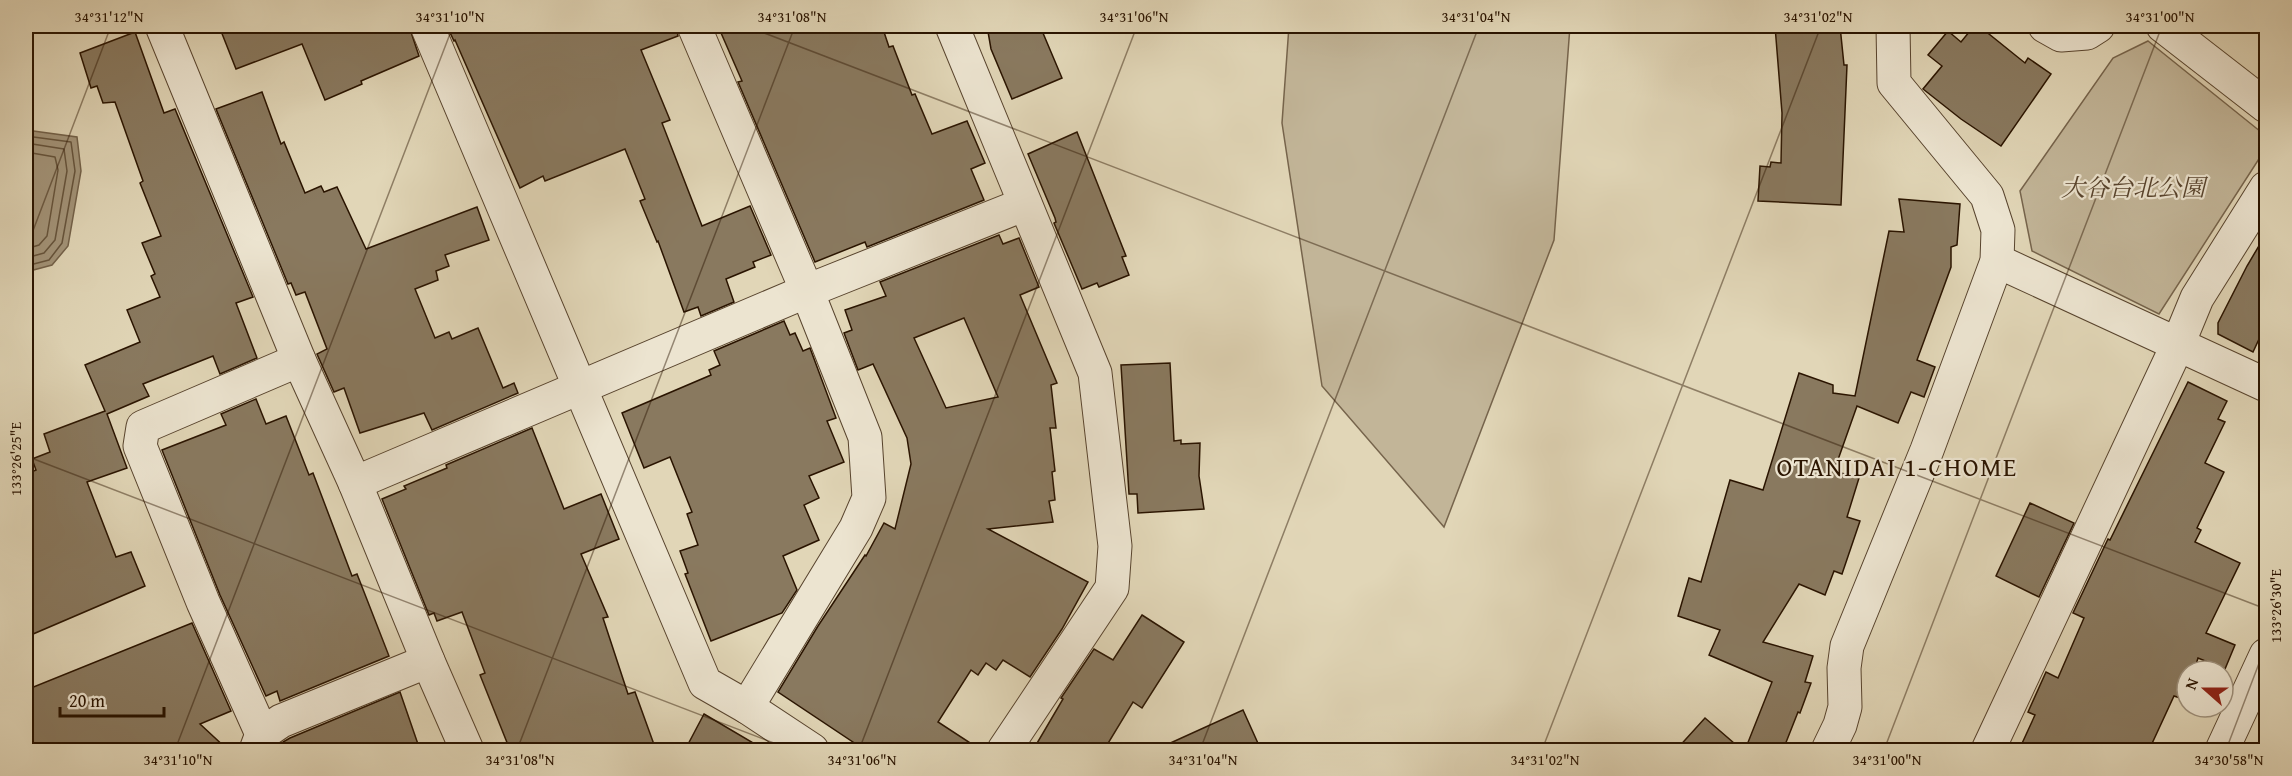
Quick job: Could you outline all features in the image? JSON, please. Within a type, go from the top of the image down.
[{"type":"street","points":[[162,26],[299,360],[355,483],[467,750]]},
{"type":"street","points":[[427,26],[705,683],[747,706],[812,750]]},
{"type":"street","points":[[694,26],[807,291],[865,437],[869,498],[856,528],[747,706]]},
{"type":"street","points":[[951,26],[1095,373],[1115,546],[1112,588],[1004,750]]},
{"type":"street","points":[[1828,750],[1840,725],[1845,707],[1844,668],[1847,646],[1927,450],[1997,261],[1998,230],[1987,196],[1894,83],[1893,26]]},
{"type":"street","points":[[2045,26],[2061,35],[2087,33],[2098,26]]},
{"type":"street","points":[[2163,26],[2266,106]]},
{"type":"street","points":[[1988,750],[2178,344],[2197,298],[2266,188]]},
{"type":"street","points":[[355,483],[807,291],[1025,204]]},
{"type":"street","points":[[1997,261],[2266,386]]},
{"type":"street","points":[[299,360],[143,427],[140,446],[259,742],[281,721],[428,661]]},
{"type":"street","points":[[2222,750],[2266,655]]},
{"type":"green space","points":[[1289,26],[1570,26],[1554,240],[1444,527],[1322,386],[1282,123]]},
{"type":"green space","name":"大谷台北公園","points":[[2148,41],[2266,136],[2266,148],[2159,314],[2032,251],[2020,191],[2113,58]]},
{"type":"water","points":[[26,130],[77,137],[81,171],[68,246],[52,265],[26,272]]},
{"type":"building","points":[[219,26],[409,26],[419,56],[361,81],[362,84],[325,100],[302,44],[236,69]]},
{"type":"building","points":[[447,26],[676,26],[678,36],[641,50],[670,120],[662,123],[702,226],[750,206],[771,255],[753,262],[755,267],[726,279],[734,302],[701,316],[698,307],[684,312],[658,241],[640,201],[645,199],[625,149],[545,181],[543,176],[520,188]]},
{"type":"building","points":[[718,26],[882,26],[889,47],[893,46],[912,95],[915,94],[932,134],[967,121],[985,163],[971,169],[984,200],[867,247],[865,242],[815,262],[738,82],[742,81]]},
{"type":"building","points":[[987,26],[1040,26],[1062,78],[1012,99],[991,49]]},
{"type":"building","points":[[1775,26],[1840,26],[1844,65],[1847,65],[1841,205],[1758,201],[1760,166],[1770,167],[1771,162],[1781,163],[1782,113]]},
{"type":"building","points":[[1974,26],[1979,26],[2025,63],[2028,58],[2051,74],[2001,146],[1961,119],[1923,89],[1942,66],[1928,55],[1948,31],[1961,42]]},
{"type":"building","points":[[135,32],[164,113],[175,109],[253,297],[236,303],[257,358],[220,374],[213,356],[143,384],[149,396],[107,414],[127,468],[87,482],[116,557],[131,552],[145,586],[26,637],[26,474],[36,470],[32,459],[50,452],[44,434],[105,411],[85,365],[140,342],[127,310],[160,297],[151,276],[155,274],[142,243],[161,236],[140,183],[143,181],[115,102],[103,103],[97,86],[91,88],[80,53]]},
{"type":"building","points":[[262,92],[281,144],[284,142],[305,193],[321,186],[324,192],[337,187],[366,249],[477,207],[489,240],[445,255],[449,266],[436,271],[438,280],[415,289],[435,338],[449,332],[452,339],[478,328],[503,388],[514,383],[518,393],[432,430],[424,413],[360,433],[344,388],[334,392],[317,354],[327,349],[305,292],[296,295],[291,283],[288,284],[216,109]]},
{"type":"building","points":[[1077,132],[1126,256],[1122,257],[1129,275],[1099,287],[1097,283],[1082,289],[1028,154]]},
{"type":"building","points":[[1899,199],[1960,204],[1957,245],[1951,247],[1951,267],[1917,360],[1935,367],[1924,397],[1911,392],[1898,423],[1857,406],[1834,471],[1859,478],[1847,517],[1860,521],[1842,574],[1834,571],[1825,595],[1799,584],[1763,642],[1813,656],[1805,682],[1811,683],[1783,750],[1745,750],[1772,682],[1709,655],[1720,630],[1678,616],[1689,578],[1701,582],[1730,480],[1763,490],[1799,373],[1833,385],[1833,393],[1855,396],[1889,231],[1904,232]]},
{"type":"building","points":[[2266,234],[2266,324],[2253,352],[2218,334],[2218,323]]},
{"type":"building","points":[[999,235],[1003,244],[1019,238],[1039,287],[1020,295],[1057,383],[1051,385],[1056,428],[1050,428],[1055,471],[1052,472],[1055,500],[1049,501],[1053,522],[988,529],[1088,582],[1062,629],[1030,677],[1003,660],[996,670],[986,663],[978,675],[971,670],[938,722],[981,750],[865,750],[778,692],[818,626],[866,556],[884,523],[895,529],[911,464],[907,438],[873,364],[858,370],[844,333],[852,330],[845,310],[886,296],[880,282]],"holes":[[[964,318],[998,397],[946,408],[914,338]]]},
{"type":"building","points":[[784,321],[790,335],[795,333],[803,351],[810,348],[836,418],[827,421],[844,462],[809,476],[819,498],[804,505],[819,540],[783,556],[797,590],[782,613],[711,641],[685,574],[688,573],[680,551],[698,545],[687,514],[692,512],[670,457],[644,468],[622,413],[711,375],[709,370],[720,365],[714,351]]},
{"type":"building","points":[[1170,363],[1174,441],[1181,440],[1181,444],[1200,443],[1199,476],[1204,509],[1138,513],[1137,494],[1129,494],[1121,365]]},
{"type":"building","points":[[2188,382],[2227,401],[2218,419],[2225,422],[2205,463],[2224,472],[2197,528],[2201,530],[2195,542],[2240,563],[2206,633],[2235,645],[2229,659],[2175,659],[2175,696],[2149,750],[2019,750],[2035,715],[2028,712],[2046,672],[2058,678],[2084,618],[2073,613],[2108,539],[2110,540]]},
{"type":"building","points":[[256,399],[266,424],[286,416],[309,475],[313,473],[352,576],[357,574],[389,656],[280,701],[277,691],[266,696],[220,595],[162,450],[226,425],[221,414]]},
{"type":"building","points":[[532,428],[564,509],[601,494],[619,539],[581,554],[608,617],[603,618],[628,694],[635,692],[656,750],[510,750],[480,675],[485,673],[462,612],[437,621],[434,613],[429,615],[382,499],[406,489],[404,486],[447,468],[446,465]]},
{"type":"building","points":[[2030,503],[2074,523],[2039,597],[1996,576]]},
{"type":"building","points":[[1142,615],[1184,642],[1142,708],[1133,702],[1104,750],[1033,750],[1063,699],[1061,698],[1094,649],[1113,660]]},
{"type":"building","points":[[192,623],[231,711],[200,724],[228,750],[26,750],[26,690]]},
{"type":"building","points":[[400,692],[420,750],[280,750],[283,742],[290,738]]},
{"type":"building","points":[[1243,710],[1261,750],[1155,750]]},
{"type":"building","points":[[704,714],[765,750],[685,750]]},
{"type":"building","points":[[1705,718],[1742,750],[1676,750]]},
{"type":"district","name":"OTANIDAI 1-CHOME","points":[[1897,467]]}]
